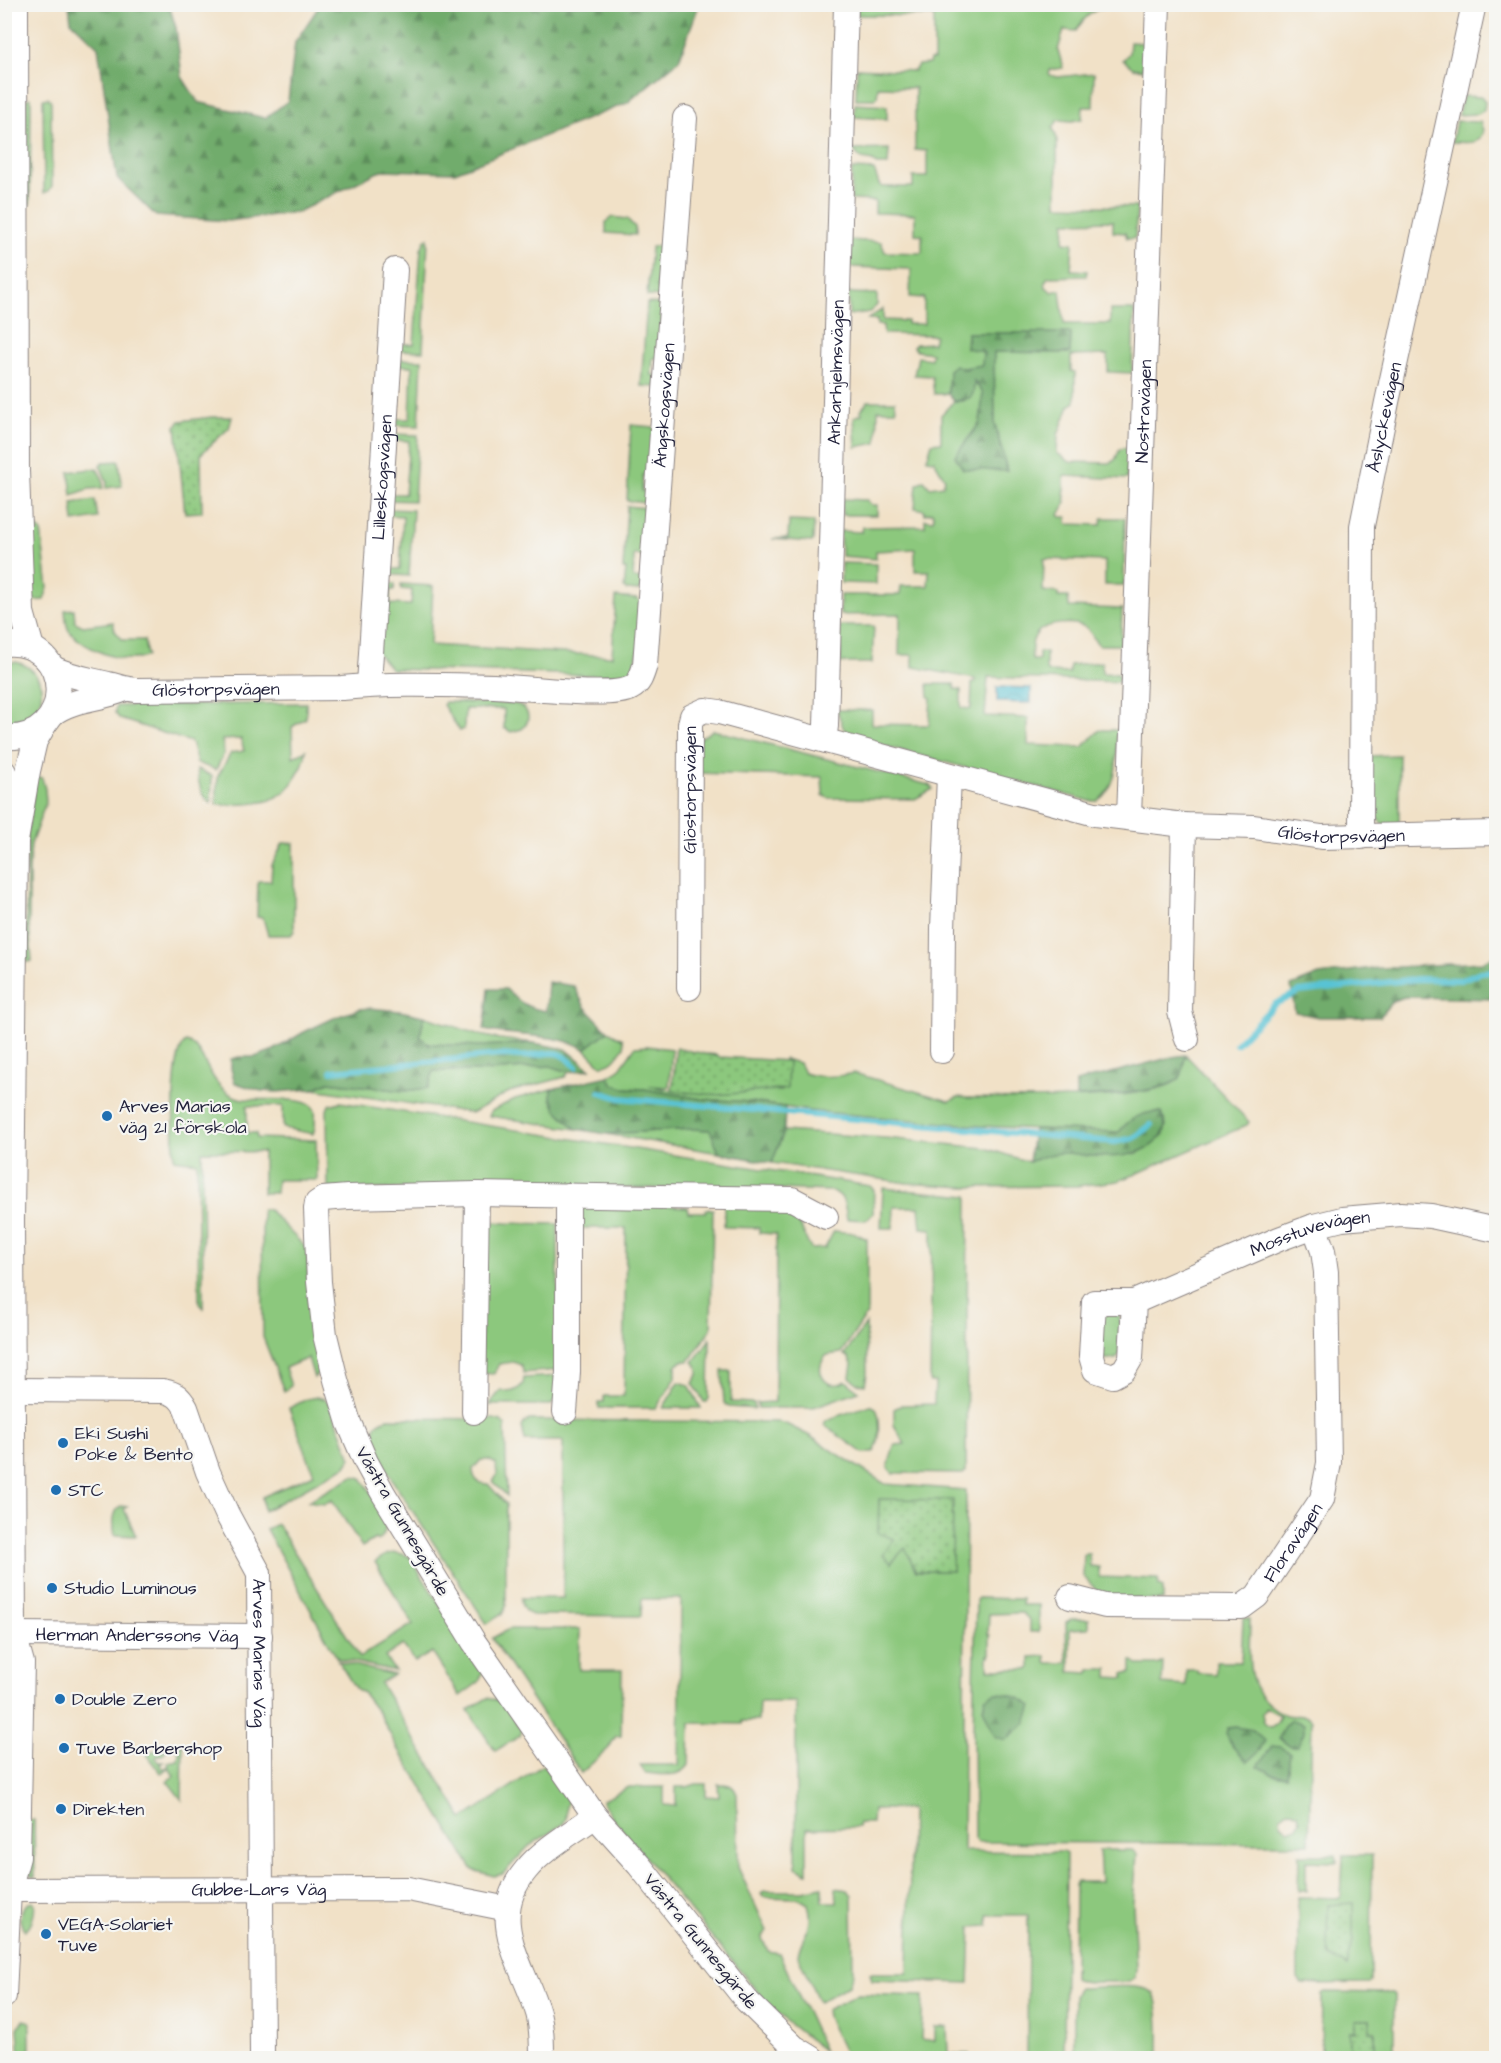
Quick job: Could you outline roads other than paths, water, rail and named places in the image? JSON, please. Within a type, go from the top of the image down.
[{"type":"street","points":[[16,4],[11,388],[22,612],[32,648]]},
{"type":"street","name":"Ankarhjelmsvägen","points":[[824,740],[846,4]]},
{"type":"street","name":"Nostravägen","points":[[1129,818],[1158,4]]},
{"type":"street","name":"Åslyckevägen","points":[[1361,837],[1362,526],[1386,402],[1474,4]]},
{"type":"street","name":"Ängskogsvägen","points":[[630,688],[642,678],[645,665],[685,118]]},
{"type":"street","name":"Lilleskogsvägen","points":[[369,685],[396,270]]},
{"type":"street","points":[[4,644],[18,644],[32,648],[44,656],[53,668],[58,689],[57,703],[35,741],[16,841],[12,1221],[14,1634],[22,1663],[18,1857],[7,1879],[4,1996]]},
{"type":"street","name":"Glöstorpsvägen","points":[[53,668],[68,675],[125,689],[342,688],[369,685],[493,686],[610,692],[630,688]]},
{"type":"street","name":"Glöstorpsvägen","points":[[4,737],[14,738],[28,735],[61,707],[110,696],[125,689]]},
{"type":"street","name":"Glöstorpsvägen","points":[[689,988],[690,734],[692,716],[705,710],[1095,814],[1184,825],[1254,827],[1322,837],[1497,833]]},
{"type":"street","points":[[4,772],[16,841]]},
{"type":"street","points":[[942,1051],[943,922],[949,775]]},
{"type":"street","points":[[1184,825],[1180,1012],[1187,1039]]},
{"type":"street","points":[[474,1412],[477,1194]]},
{"type":"street","name":"Västra Gunnesgärde","points":[[812,2058],[794,2047],[747,2001],[639,1865],[595,1816],[474,1642],[366,1462],[349,1423],[325,1335],[318,1271],[316,1209],[317,1203],[323,1199],[348,1197],[477,1194],[568,1195],[792,1199],[826,1217]]},
{"type":"street","points":[[565,1412],[568,1372],[568,1195]]},
{"type":"street","name":"Mosstuvevägen","points":[[1134,1302],[1314,1226],[1342,1219],[1401,1214],[1431,1216],[1497,1230]]},
{"type":"street","name":"Floravägen","points":[[1070,1597],[1105,1606],[1242,1607],[1257,1596],[1322,1499],[1329,1463],[1326,1272],[1323,1251],[1314,1226]]},
{"type":"street","name":"Arves Marias Väg","points":[[14,1390],[163,1390],[171,1392],[182,1400],[208,1472],[227,1514],[259,1573],[262,2058]]},
{"type":"street","points":[[4,1690],[5,1660],[14,1634]]},
{"type":"street","name":"Herman Anderssons Väg","points":[[14,1634],[260,1636]]},
{"type":"street","points":[[542,2058],[542,2035],[538,2013],[509,1940],[506,1925],[508,1909],[514,1888],[525,1870],[540,1856],[595,1816]]},
{"type":"street","name":"Gubbe-Lars Väg","points":[[7,1879],[262,1888],[408,1888],[508,1909]]},
{"type":"water","points":[[997,687],[1031,688],[1031,703],[997,702]]},
{"type":"waterway","points":[[1236,1044],[1275,1004],[1299,992],[1418,979],[1461,980],[1480,972],[1496,971]]},
{"type":"waterway","points":[[332,1071],[500,1055],[525,1056],[549,1053],[564,1056],[576,1067]]},
{"type":"waterway","points":[[600,1092],[619,1098],[1115,1142],[1134,1138],[1151,1125]]},
{"type":"place","name":"Arves Marias väg 21 förskola","points":[[107,1116]]},
{"type":"place","name":"Eki Sushi Poke & Bento","points":[[63,1443]]},
{"type":"place","name":"STC","points":[[56,1490]]},
{"type":"place","name":"Studio Luminous","points":[[52,1588]]},
{"type":"place","name":"Double Zero","points":[[60,1699]]},
{"type":"place","name":"Tuve Barbershop","points":[[64,1748]]},
{"type":"place","name":"Direkten","points":[[61,1809]]},
{"type":"place","name":"VEGA-Solariet Tuve","points":[[46,1934]]}]
